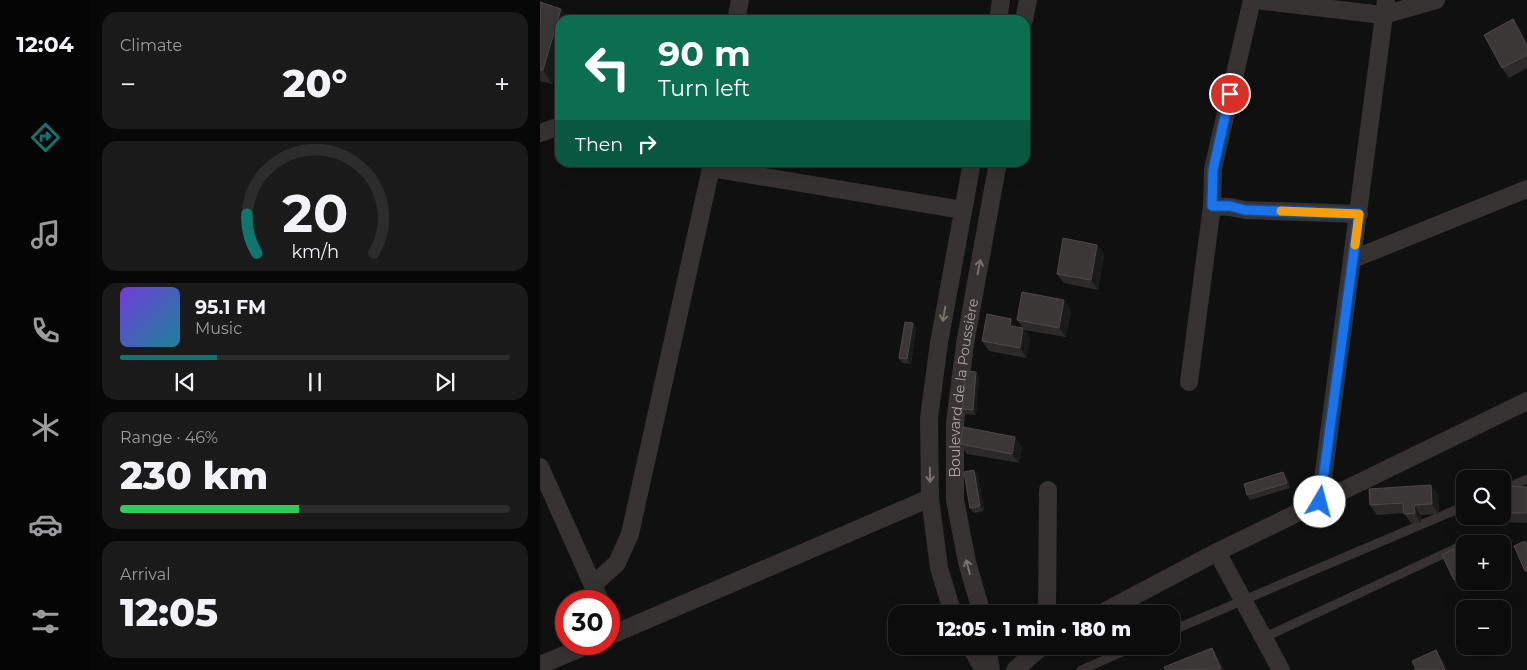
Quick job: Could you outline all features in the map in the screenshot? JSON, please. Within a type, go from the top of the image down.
[{"type":"street","points":[[737,15],[740,0]]},
{"type":"street","points":[[999,15],[1001,0]]},
{"type":"street","points":[[1025,15],[1028,0]]},
{"type":"street","points":[[1189,382],[1212,206],[1213,170],[1252,0]]},
{"type":"street","points":[[1256,0],[1385,7],[1436,0]]},
{"type":"street","points":[[1320,502],[1385,7]]},
{"type":"street","points":[[540,133],[555,128]]},
{"type":"street","points":[[593,585],[617,563],[630,534],[711,167]]},
{"type":"street","points":[[722,167],[963,210]]},
{"type":"street","name":"Boulevard de la Poussière","points":[[950,605],[939,568],[930,498],[929,418],[939,343],[971,167]]},
{"type":"street","name":"Boulevard de la Poussière","points":[[979,605],[967,562],[956,500],[955,423],[965,344],[997,167]]},
{"type":"street","points":[[1353,259],[1527,189]]},
{"type":"street","points":[[1212,206],[1230,206],[1245,210],[1359,214]]},
{"type":"street","points":[[1117,605],[1217,552],[1527,402]]},
{"type":"street","points":[[540,467],[595,590]]},
{"type":"street","points":[[1047,605],[1048,490]]},
{"type":"street","points":[[620,626],[930,498]]},
{"type":"street","points":[[1217,552],[1281,670]]},
{"type":"street","points":[[540,665],[564,655]]},
{"type":"street","points":[[975,655],[984,670]]},
{"type":"street","points":[[988,655],[991,670]]},
{"type":"street","points":[[1015,670],[1032,655]]},
{"type":"lane","points":[[1511,486],[1527,479]]},
{"type":"lane","points":[[1180,627],[1456,510]]},
{"type":"lane","points":[[1264,638],[1456,548]]},
{"type":"lane","points":[[1081,670],[1115,655]]},
{"type":"building","points":[[540,2],[561,9],[559,15],[555,15],[555,29],[543,70],[540,70]]},
{"type":"building","points":[[1513,19],[1527,46],[1527,55],[1502,68],[1484,35]]},
{"type":"building","points":[[1063,238],[1097,245],[1091,280],[1057,274]]},
{"type":"building","points":[[1022,292],[1064,300],[1059,328],[1017,320]]},
{"type":"building","points":[[987,314],[1011,319],[1010,326],[1023,328],[1020,348],[982,341]]},
{"type":"building","points":[[905,322],[913,323],[907,359],[899,358]]},
{"type":"building","points":[[965,371],[976,372],[973,410],[962,409]]},
{"type":"building","points":[[963,427],[1015,437],[1012,454],[960,444]]},
{"type":"building","points":[[974,470],[980,506],[970,508],[964,472]]},
{"type":"building","points":[[1283,472],[1287,483],[1247,495],[1244,484]]},
{"type":"building","points":[[1431,485],[1432,504],[1414,505],[1415,513],[1404,514],[1403,503],[1370,505],[1369,489]]},
{"type":"building","points":[[1511,486],[1527,487],[1527,513],[1511,513]]},
{"type":"building","points":[[1525,541],[1527,545],[1527,571],[1525,571],[1514,546]]},
{"type":"building","points":[[1453,549],[1456,555],[1456,579],[1454,580],[1442,555]]},
{"type":"building","points":[[1212,648],[1221,669],[1165,670],[1164,667]]},
{"type":"building","points":[[1436,650],[1445,670],[1414,670],[1416,669],[1412,661]]},
{"type":"slow traffic","points":[[1281,211],[1359,214],[1355,245]]},
{"type":"route","points":[[1230,94],[1213,170],[1212,206],[1230,206],[1245,210],[1359,214],[1320,502]]}]
